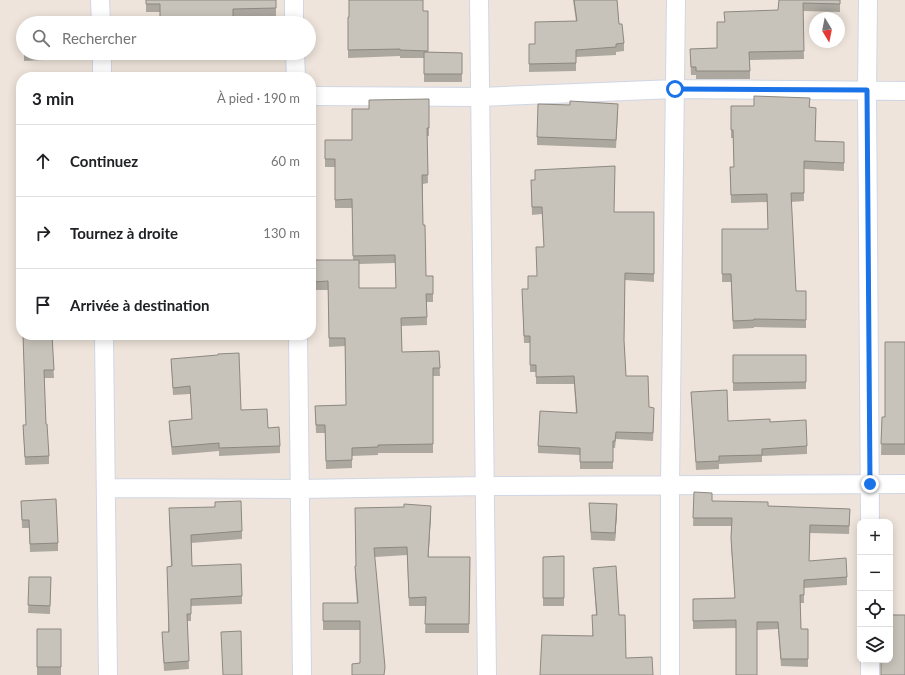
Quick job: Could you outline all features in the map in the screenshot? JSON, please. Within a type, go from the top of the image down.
[{"type":"street","points":[[100,0],[101,16]]},
{"type":"street","points":[[294,0],[294,16]]},
{"type":"street","points":[[479,0],[487,675]]},
{"type":"street","points":[[670,675],[670,485],[676,0]]},
{"type":"street","points":[[868,0],[867,90],[870,519]]},
{"type":"street","points":[[102,60],[102,72]]},
{"type":"street","points":[[295,60],[296,72]]},
{"type":"street","points":[[316,96],[480,97],[675,89],[905,91]]},
{"type":"street","points":[[104,340],[108,675]]},
{"type":"street","points":[[298,340],[302,675]]},
{"type":"street","points":[[106,488],[300,489],[485,486],[905,484]]},
{"type":"street","points":[[870,663],[870,675]]},
{"type":"building","points":[[146,0],[276,0],[276,8],[233,9],[233,16],[160,16],[160,4],[146,4]]},
{"type":"building","points":[[349,0],[423,0],[423,11],[428,11],[428,51],[400,49],[348,50]]},
{"type":"building","points":[[574,0],[617,0],[619,24],[622,24],[624,43],[616,44],[616,47],[576,50],[576,63],[529,64],[529,44],[535,44],[535,22],[577,21]]},
{"type":"building","points":[[779,0],[840,0],[840,4],[803,3],[804,51],[749,52],[750,71],[696,71],[696,67],[691,67],[690,49],[717,48],[717,22],[725,22],[724,12],[778,10]]},
{"type":"building","points":[[424,52],[462,53],[462,74],[424,74]]},
{"type":"building","points":[[754,96],[810,98],[809,107],[816,108],[815,141],[844,142],[844,163],[804,161],[804,193],[791,193],[796,291],[806,291],[806,320],[754,319],[733,321],[731,274],[722,274],[722,229],[768,229],[767,194],[731,195],[730,167],[734,167],[731,106],[754,106]]},
{"type":"building","points":[[429,99],[429,128],[427,128],[428,175],[422,175],[423,225],[425,225],[426,276],[433,276],[433,294],[426,294],[427,317],[401,318],[402,352],[439,351],[440,368],[433,368],[433,444],[378,445],[378,447],[352,448],[352,460],[326,461],[325,425],[316,425],[315,406],[346,405],[345,338],[329,338],[328,281],[316,282],[316,260],[359,260],[359,288],[396,288],[395,255],[353,256],[352,199],[335,200],[335,159],[325,159],[325,140],[352,140],[352,109],[369,109],[369,100]]},
{"type":"building","points":[[570,101],[618,104],[616,140],[537,137],[538,104],[570,105]]},
{"type":"building","points":[[615,166],[614,212],[654,212],[654,274],[625,273],[624,340],[626,376],[648,376],[649,407],[654,408],[653,433],[616,432],[615,441],[613,441],[613,462],[580,462],[580,448],[538,446],[540,411],[577,413],[574,376],[536,377],[536,365],[530,365],[530,336],[524,336],[522,289],[528,289],[528,276],[537,276],[536,247],[544,247],[542,207],[532,207],[531,180],[535,180],[535,170]]},
{"type":"building","points":[[23,340],[52,340],[54,370],[44,370],[49,456],[25,457],[23,425],[26,425]]},
{"type":"building","points":[[885,342],[905,342],[905,444],[881,444],[882,417],[885,417]]},
{"type":"building","points":[[239,353],[241,410],[267,409],[268,428],[279,427],[280,446],[219,448],[219,443],[172,447],[169,421],[192,419],[190,386],[173,388],[171,359]]},
{"type":"building","points":[[733,355],[806,355],[806,382],[733,383]]},
{"type":"building","points":[[727,390],[728,421],[770,419],[770,422],[806,420],[807,446],[762,449],[762,455],[719,456],[719,461],[696,462],[691,392]]},
{"type":"building","points":[[694,492],[712,493],[712,501],[768,502],[768,506],[850,509],[849,526],[810,525],[809,561],[846,558],[847,577],[804,580],[804,595],[800,595],[801,629],[808,629],[808,659],[781,659],[778,622],[757,622],[757,675],[736,675],[736,620],[693,621],[693,599],[735,598],[731,538],[732,518],[693,518]]},
{"type":"building","points":[[56,499],[58,543],[30,544],[29,520],[22,520],[21,501]]},
{"type":"building","points":[[241,501],[242,531],[191,535],[192,566],[241,564],[242,596],[191,599],[191,614],[187,614],[189,661],[164,663],[162,632],[169,632],[167,567],[172,566],[169,508],[215,507],[215,502]]},
{"type":"building","points":[[589,503],[617,504],[615,533],[591,532]]},
{"type":"building","points":[[404,504],[431,506],[428,557],[470,557],[469,624],[425,624],[426,597],[409,598],[407,547],[374,548],[385,667],[384,675],[352,675],[352,664],[360,663],[360,621],[323,621],[323,603],[358,603],[355,566],[355,508],[404,507]]},
{"type":"building","points":[[564,556],[564,598],[543,598],[543,557]]},
{"type":"building","points":[[616,566],[619,615],[625,615],[626,658],[652,657],[653,675],[540,675],[542,635],[593,636],[592,615],[597,615],[593,568]]},
{"type":"building","points":[[29,577],[51,577],[50,606],[28,605]]},
{"type":"building","points":[[893,615],[905,615],[905,675],[881,675],[881,663],[893,663]]},
{"type":"building","points":[[37,629],[61,629],[61,667],[37,667]]},
{"type":"building","points":[[241,631],[242,675],[223,675],[221,632]]},
{"type":"route","points":[[675,89],[867,90],[870,484]]}]
